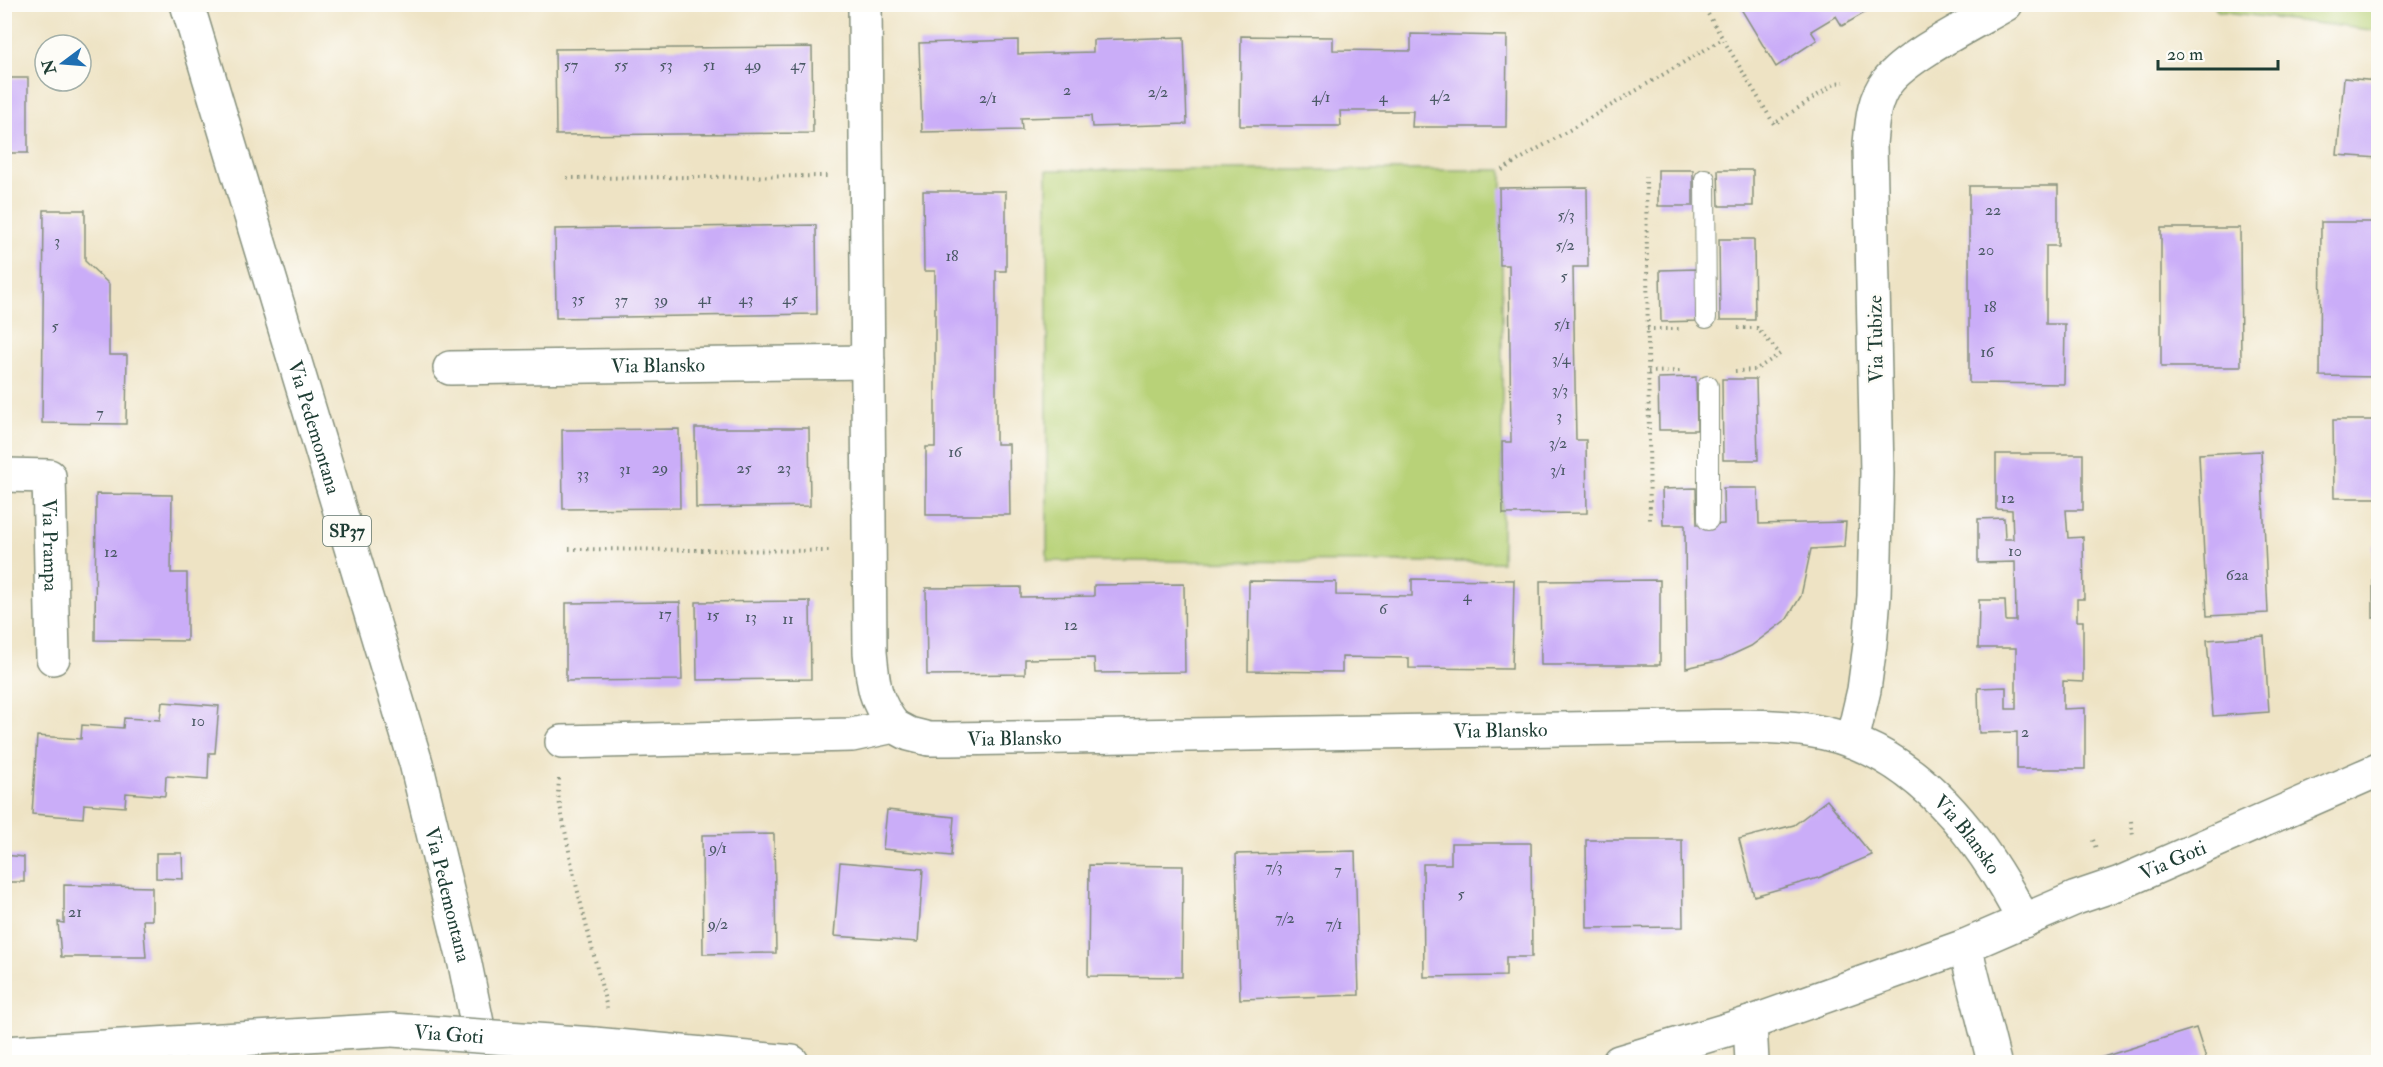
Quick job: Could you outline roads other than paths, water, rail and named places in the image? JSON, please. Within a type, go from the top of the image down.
[{"type":"street","name":"Via Pedemontana","points":[[187,4],[416,763],[485,1062]]},
{"type":"street","points":[[562,742],[852,735],[894,726],[880,708],[872,681],[870,652],[865,4]]},
{"type":"street","name":"Via Tubize","points":[[1852,741],[1864,690],[1874,597],[1877,473],[1870,144],[1872,117],[1876,101],[1886,82],[1936,45],[2006,4]]},
{"type":"street","name":"Via Blansko","points":[[450,368],[868,362]]},
{"type":"street","name":"Via Prampa","points":[[4,475],[49,476],[53,658]]},
{"type":"street","name":"Via Blansko","points":[[894,726],[909,734],[929,739],[1682,727],[1777,728],[1822,732],[1852,741],[1879,753],[1902,768],[1950,811],[1982,848],[2024,921]]},
{"type":"street","name":"Via Goti","points":[[1620,1062],[1750,1023],[1965,945],[2076,898],[2120,883],[2379,770]]},
{"type":"street","points":[[1965,945],[1994,1062]]},
{"type":"street","points":[[1750,1023],[1752,1062]]},
{"type":"street","name":"Via Goti","points":[[4,1053],[392,1030],[792,1062]]},
{"type":"lane","points":[[1705,179],[1706,318]]},
{"type":"lane","points":[[1708,386],[1708,520]]}]
